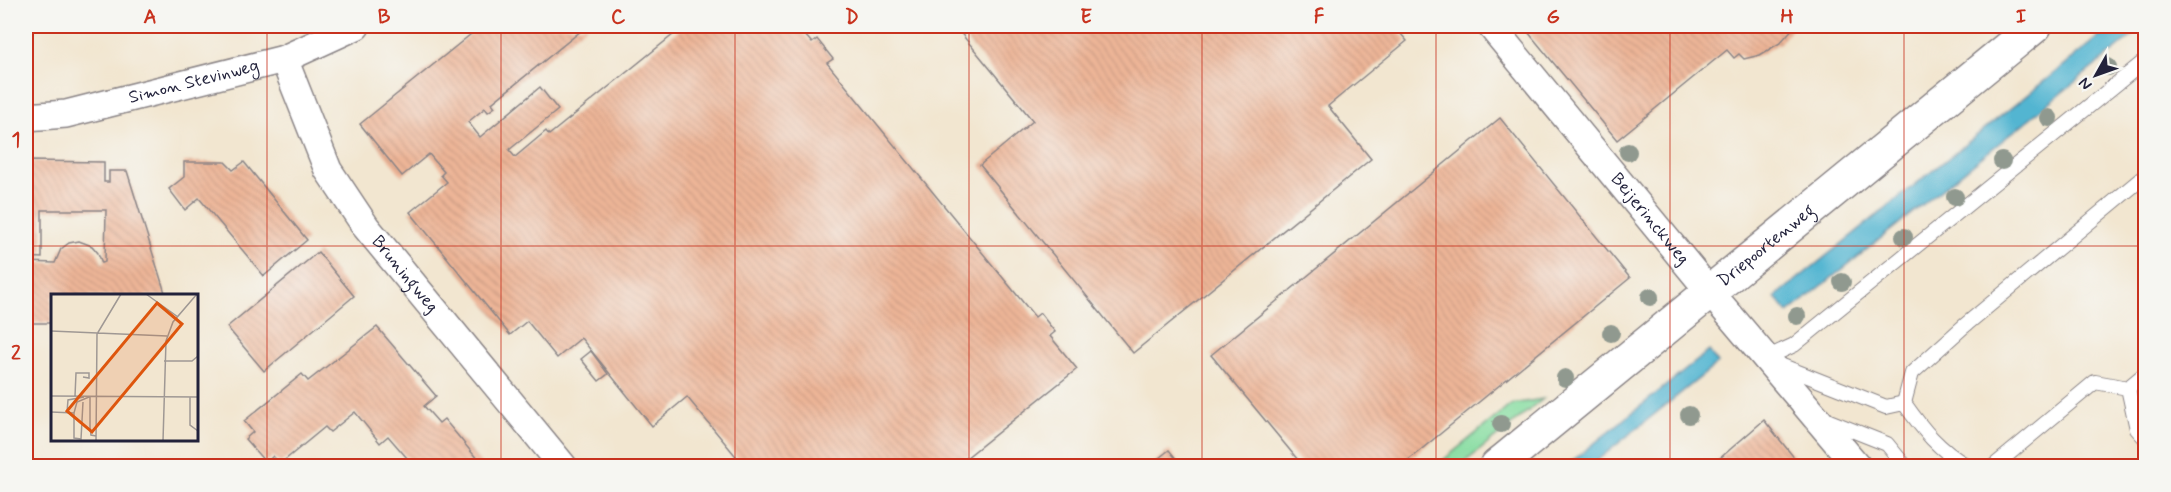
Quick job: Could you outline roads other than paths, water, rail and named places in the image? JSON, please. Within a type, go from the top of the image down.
[{"type":"street","name":"Simon Stevinweg","points":[[26,117],[66,114],[284,59],[356,26]]},
{"type":"street","name":"Beijerinckweg","points":[[1491,26],[1857,466]]},
{"type":"street","name":"Driepoortenweg","points":[[1497,466],[2035,26]]},
{"type":"street","name":"Bruningweg","points":[[284,59],[328,170],[366,227],[563,466]]},
{"type":"lane","points":[[1766,358],[1794,345],[2145,60]]},
{"type":"lane","points":[[1967,466],[1947,454],[1918,424],[1904,404],[1912,373],[1963,327],[2145,175]]},
{"type":"lane","points":[[1766,358],[1827,385],[1886,407],[1904,404]]},
{"type":"lane","points":[[2128,388],[2145,373]]},
{"type":"lane","points":[[1994,466],[2095,382],[2128,388]]},
{"type":"lane","points":[[2128,388],[2137,429],[2145,440]]},
{"type":"lane","points":[[1814,414],[1887,444],[1905,466]]},
{"type":"water","points":[[26,26],[35,26],[30,67],[26,66]]},
{"type":"water","points":[[2113,26],[2130,26],[2136,33],[1788,313],[1775,297]]},
{"type":"water","points":[[1709,351],[1718,363],[1590,466],[1566,466]]}]
